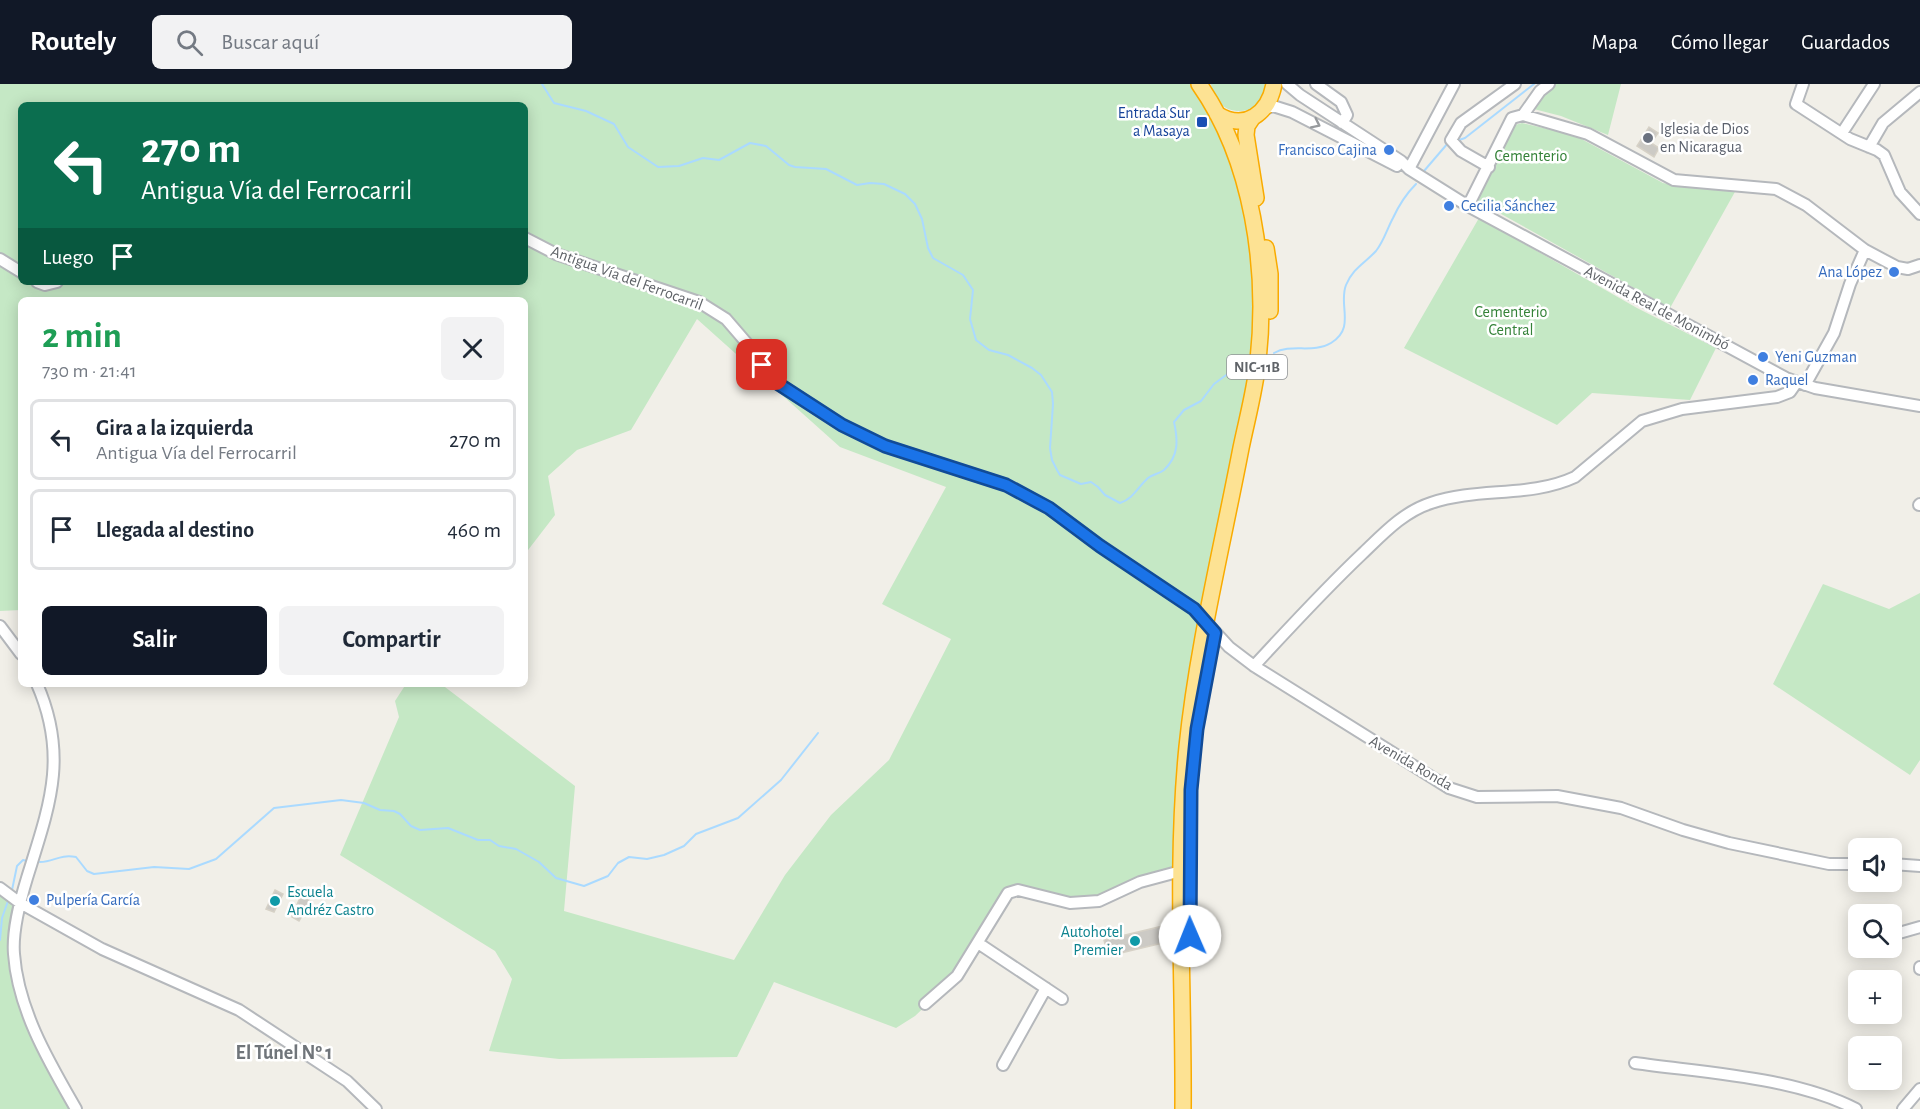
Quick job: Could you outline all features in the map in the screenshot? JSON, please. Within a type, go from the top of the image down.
[{"type":"highway","name":"NIC-11B","points":[[1183,1109],[1181,871],[1184,786],[1190,718],[1211,628],[1269,329],[1270,274],[1246,135],[1247,126],[1269,100],[1274,84]]},
{"type":"highway","name":"NIC-11B","points":[[1192,1109],[1191,790],[1211,628],[1258,361],[1260,300],[1258,261],[1246,194],[1235,153],[1201,85]]},
{"type":"highway","points":[[1217,114],[1233,122],[1257,114]]},
{"type":"street","name":"Avenida Real de Monimbó","points":[[1287,84],[1401,161],[1409,169],[1468,206],[1801,384],[1920,406]]},
{"type":"street","points":[[1316,84],[1344,106],[1347,115],[1342,123]]},
{"type":"street","points":[[1409,169],[1454,84]]},
{"type":"street","points":[[1489,167],[1461,151],[1451,140],[1461,123],[1515,84]]},
{"type":"street","points":[[1522,115],[1540,91],[1549,84]]},
{"type":"street","points":[[1803,84],[1796,104],[1842,134],[1884,156],[1900,192],[1920,214]]},
{"type":"street","points":[[1842,134],[1874,84]]},
{"type":"street","points":[[1869,147],[1883,123],[1920,92]]},
{"type":"street","name":"Avenida Real de Monimbó","points":[[1257,114],[1273,106],[1292,112],[1397,166],[1409,169]]},
{"type":"street","points":[[1468,206],[1512,118],[1522,115],[1588,134],[1674,180],[1776,189],[1806,205],[1865,250],[1897,267],[1915,269],[1920,265]]},
{"type":"street","name":"Antigua Vía del Ferrocarril","points":[[528,240],[556,254],[699,302],[726,319],[751,348],[774,381],[842,425],[885,446],[1006,485],[1049,508],[1100,546],[1194,609],[1211,628]]},
{"type":"street","points":[[1254,666],[1331,583],[1392,526],[1414,510],[1432,502],[1465,496],[1524,490],[1563,483],[1575,477],[1642,420],[1682,409],[1777,397],[1790,392],[1801,384],[1828,346],[1865,250]]},
{"type":"street","points":[[0,259],[18,270]]},
{"type":"street","points":[[0,626],[18,650]]},
{"type":"street","name":"Avenida Ronda","points":[[1211,628],[1229,647],[1254,666],[1449,788],[1477,797],[1557,796],[1621,808],[1683,830],[1729,843],[1829,864],[1848,864]]},
{"type":"street","points":[[38,687],[43,699],[55,759],[50,804],[20,903],[14,952],[26,1009],[47,1059],[76,1109]]},
{"type":"street","points":[[1902,864],[1919,864]]},
{"type":"street","points":[[925,1004],[957,976],[1008,893],[1018,890],[1071,903],[1098,901],[1140,882],[1181,871]]},
{"type":"street","points":[[0,888],[20,903],[102,949],[239,1010],[347,1081],[376,1109]]},
{"type":"street","points":[[1902,932],[1920,927]]},
{"type":"street","points":[[978,943],[1062,999]]},
{"type":"street","points":[[1003,1065],[1046,988]]},
{"type":"street","points":[[1635,1063],[1801,1087],[1831,1096],[1856,1109]]},
{"type":"street","points":[[1903,1109],[1920,1089]]},
{"type":"green space","points":[[0,84],[1199,84],[1217,114],[1253,226],[1258,361],[1198,670],[1181,871],[1098,901],[1008,893],[957,976],[915,1016],[896,1028],[774,982],[737,1057],[559,1059],[489,1051],[512,979],[495,951],[340,855],[399,717],[395,701],[404,687],[445,687],[575,786],[564,911],[734,960],[785,875],[831,815],[889,760],[951,639],[882,604],[946,487],[840,447],[697,319],[631,430],[577,450],[548,476],[555,515],[528,550],[528,297],[18,297],[18,610],[0,611]]},
{"type":"green space","points":[[1211,84],[1269,84],[1269,86],[1256,107],[1241,111],[1221,104],[1216,99]]},
{"type":"green space","points":[[1550,84],[1621,84],[1608,135],[1561,116],[1530,108]]},
{"type":"green space","name":"Cementerio","points":[[1522,123],[1574,135],[1663,183],[1683,187],[1736,190],[1670,308],[1476,200],[1515,125]]},
{"type":"green space","name":"Cementerio Central","points":[[1479,218],[1637,308],[1716,348],[1690,400],[1592,393],[1557,425],[1404,348]]},
{"type":"green space","points":[[1823,584],[1889,609],[1920,593],[1920,760],[1910,775],[1773,684]]},
{"type":"green space","points":[[0,888],[20,903],[14,953],[26,1009],[76,1109],[0,1109]]},
{"type":"building","name":"Iglesia de Dios en Nicaragua","points":[[1649,127],[1658,133],[1651,143],[1659,148],[1654,157],[1637,146]]},
{"type":"building","name":"Escuela Andréz Castro","points":[[275,890],[283,894],[274,912],[266,909]]},
{"type":"building","points":[[301,895],[311,901],[299,921],[292,917]]},
{"type":"building","name":"Autohotel Premier","points":[[1163,926],[1167,942],[1108,956],[1104,940]]},
{"type":"waterway","points":[[542,84],[554,103],[586,111],[614,124],[628,147],[658,167],[679,166],[703,158],[719,160],[750,143],[766,146],[789,165],[795,167],[826,169],[857,185],[884,184],[905,194],[915,204],[922,219],[928,248],[933,258],[963,275],[973,290],[970,319],[976,340],[989,350],[1008,355],[1032,368],[1041,375],[1052,392],[1050,448],[1052,460],[1060,475],[1081,484],[1091,482],[1105,495],[1120,503],[1132,496],[1148,478],[1169,465],[1176,448],[1174,422],[1184,410],[1201,401],[1214,384],[1233,370],[1252,364]]},
{"type":"waterway","points":[[1456,141],[1465,138],[1534,84]]},
{"type":"waterway","points":[[1424,171],[1448,143]]},
{"type":"waterway","points":[[1274,353],[1288,349],[1317,348],[1331,343],[1338,337],[1345,323],[1344,293],[1349,279],[1379,247],[1400,204],[1416,184]]},
{"type":"waterway","points":[[40,862],[76,857],[87,871],[94,874],[154,867],[189,869],[216,859],[274,808],[341,800],[364,803],[380,810],[394,811],[411,826],[420,830],[448,828],[478,840],[490,840],[499,846],[516,849],[539,862],[556,878],[584,886],[608,876],[618,863],[629,857],[647,859],[664,855],[684,846],[696,834],[738,818],[781,780],[818,733]]},
{"type":"waterway","points":[[12,890],[17,866],[23,860],[27,861]]},
{"type":"waterway","points":[[0,940],[2,918],[8,901]]},
{"type":"place","name":"Entrada Sur a Masaya","points":[[1202,122]]},
{"type":"place","name":"Iglesia de Dios en Nicaragua","points":[[1648,138]]},
{"type":"place","name":"Francisco Cajina","points":[[1389,150]]},
{"type":"place","name":"Cecilia Sánchez","points":[[1449,206]]},
{"type":"place","name":"Ana López","points":[[1894,272]]},
{"type":"place","name":"Yeni Guzman","points":[[1763,357]]},
{"type":"place","name":"Raquel","points":[[1753,380]]},
{"type":"place","name":"Pulpería García","points":[[34,900]]},
{"type":"place","name":"Escuela Andréz Castro","points":[[275,901]]},
{"type":"place","name":"Autohotel Premier","points":[[1135,941]]},
{"type":"district","name":"El Túnel Nº 1","points":[[284,1053]]},
{"type":"route","points":[[762,365],[774,381],[842,425],[885,446],[1006,485],[1049,508],[1100,546],[1194,609],[1208,623],[1215,633],[1197,729],[1191,790],[1190,936]]}]
